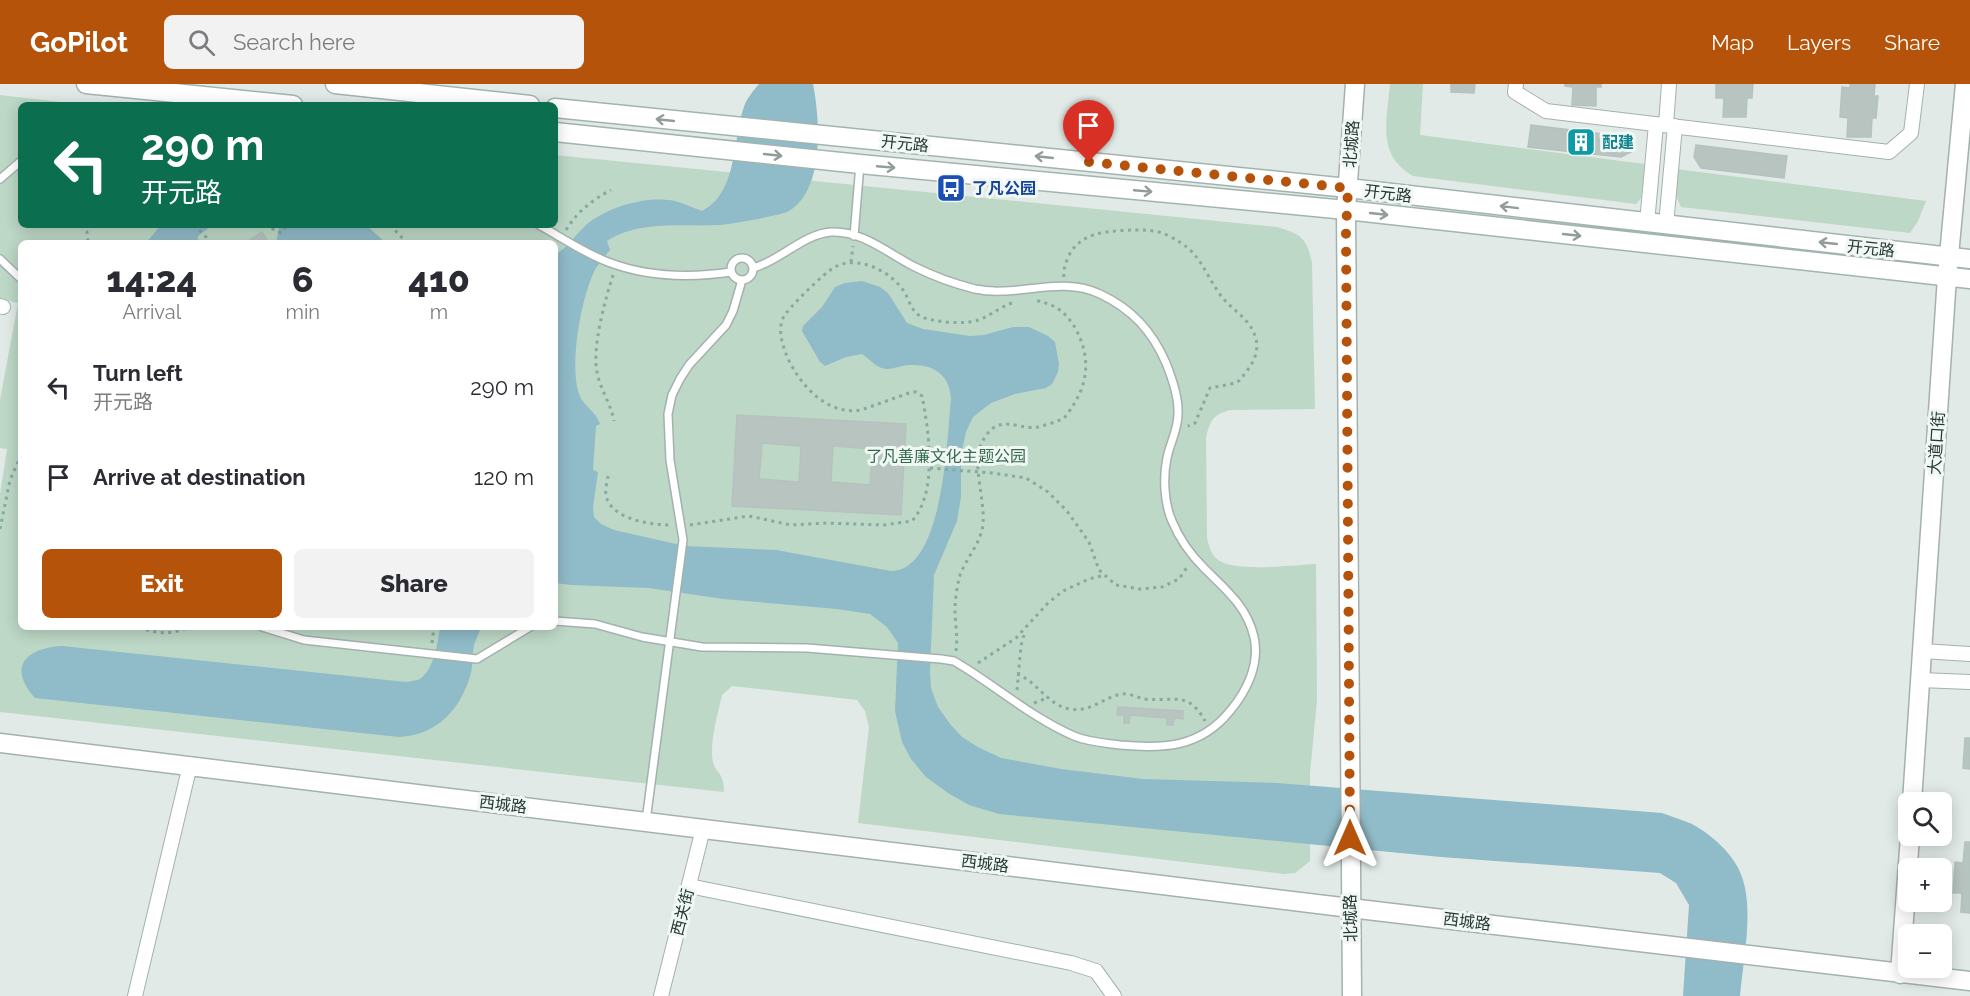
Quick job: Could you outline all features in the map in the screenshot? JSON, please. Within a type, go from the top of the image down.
[{"type":"street","points":[[86,84],[263,102]]},
{"type":"street","points":[[335,84],[502,102]]},
{"type":"street","name":"北城路","points":[[1352,996],[1346,210],[1354,84]]},
{"type":"street","points":[[1515,84],[1515,92],[1546,111],[1889,152],[1911,134],[1917,84]]},
{"type":"street","points":[[1666,225],[1666,125],[1669,84]]},
{"type":"street","name":"大道口街","points":[[1913,792],[1947,277],[1965,84]]},
{"type":"street","name":"开元路","points":[[558,108],[1348,188],[1970,259]]},
{"type":"street","points":[[1647,223],[1666,125]]},
{"type":"street","name":"开元路","points":[[558,132],[828,161],[1346,210],[1970,279]]},
{"type":"street","points":[[1922,651],[1970,654]]},
{"type":"street","points":[[1920,680],[1970,682]]},
{"type":"street","name":"西城路","points":[[0,743],[1898,974]]},
{"type":"street","points":[[135,996],[190,765]]},
{"type":"street","name":"西关街","points":[[661,996],[703,829]]},
{"type":"street","points":[[1904,924],[1909,846]]},
{"type":"street","points":[[689,886],[1071,963],[1096,971],[1114,996]]},
{"type":"street","name":"西城路","points":[[1940,978],[1970,981]]},
{"type":"lane","points":[[0,178],[18,163]]},
{"type":"lane","points":[[854,236],[860,164]]},
{"type":"lane","points":[[545,228],[606,262],[617,265],[660,274],[705,275],[731,272]]},
{"type":"lane","points":[[558,621],[594,624],[670,642],[720,648],[793,647],[934,658],[954,662],[1047,723],[1078,738],[1100,743],[1160,748],[1177,745],[1210,730],[1225,717],[1246,688],[1255,655],[1254,637],[1240,605],[1228,590],[1194,558],[1173,524],[1167,509],[1166,466],[1177,429],[1178,402],[1168,368],[1150,334],[1135,316],[1120,304],[1097,292],[1065,285],[1021,290],[976,289],[920,269],[875,243],[838,232],[818,235],[768,263],[753,268]]},
{"type":"lane","points":[[739,257],[749,260],[753,268],[750,277],[742,280],[735,278],[731,272],[733,261],[739,257]]},
{"type":"lane","points":[[0,259],[18,276]]},
{"type":"lane","points":[[645,821],[683,540],[670,460],[668,414],[672,394],[689,365],[726,325],[733,311],[742,280]]},
{"type":"lane","points":[[272,630],[304,640],[477,658],[525,630]]},
{"type":"path","points":[[562,237],[580,212],[595,198],[611,190]]},
{"type":"path","points":[[197,228],[208,239]]},
{"type":"path","points":[[272,228],[281,232],[284,228]]},
{"type":"path","points":[[393,228],[404,240]]},
{"type":"path","points":[[1065,285],[1064,272],[1068,257],[1076,245],[1090,235],[1109,231],[1150,230],[1166,234],[1191,248],[1202,262],[1220,294],[1248,322],[1256,336],[1258,349],[1254,363],[1239,381],[1210,388],[1195,423],[1177,429]]},
{"type":"path","points":[[851,262],[854,236]]},
{"type":"path","points":[[608,476],[606,497],[615,510],[624,516],[652,523],[682,526],[749,516],[791,525],[827,523],[884,525],[912,521],[921,512],[929,468],[927,421],[922,396],[916,392],[853,411],[827,403],[804,386],[789,362],[780,331],[782,319],[824,274],[835,267],[851,262],[883,271],[891,277],[908,297],[912,309],[921,317],[960,323],[978,321],[1003,305],[1018,301]]},
{"type":"path","points":[[614,421],[612,410],[596,372],[596,352],[606,296],[617,265]]},
{"type":"path","points":[[954,662],[957,644],[955,608],[960,575],[978,543],[983,526],[979,450],[984,438],[994,426],[1004,424],[1034,428],[1064,417],[1078,399],[1086,374],[1086,358],[1077,332],[1069,318],[1058,307],[1030,300]]},
{"type":"path","points":[[0,529],[10,480],[18,463]]},
{"type":"path","points":[[929,468],[980,471],[1026,478],[1048,492],[1067,512],[1089,542],[1099,570],[1116,585],[1140,589],[1162,587],[1179,579],[1194,558]]},
{"type":"path","points":[[967,669],[1010,643],[1048,603],[1063,591],[1089,579],[1105,575]]},
{"type":"path","points":[[1017,704],[1017,674],[1025,629]]},
{"type":"path","points":[[147,630],[164,633],[176,630]]},
{"type":"path","points":[[430,654],[434,630]]},
{"type":"path","points":[[1017,674],[1026,678],[1054,704],[1071,709],[1082,710],[1123,694],[1143,699],[1179,698],[1196,706],[1210,730]]},
{"type":"green space","points":[[1390,84],[1423,84],[1420,135],[1645,164],[1641,198],[1636,204],[1413,176],[1393,158],[1386,136]]},
{"type":"green space","name":"了凡善廉文化主题公园","points":[[0,95],[60,102],[18,102],[18,228],[558,228],[558,155],[1277,227],[1292,232],[1305,242],[1312,263],[1315,409],[1230,410],[1219,414],[1213,420],[1206,438],[1207,538],[1210,549],[1217,559],[1236,566],[1316,564],[1317,700],[1310,773],[1310,861],[1295,873],[1284,874],[858,823],[869,727],[865,711],[857,700],[732,686],[722,695],[712,746],[714,766],[723,780],[724,792],[0,712],[0,494],[7,449],[0,448],[0,400],[18,303],[0,299]]},
{"type":"green space","points":[[1676,169],[1926,201],[1910,233],[1681,207],[1675,194]]},
{"type":"water","points":[[759,84],[813,84],[817,116],[817,153],[809,187],[801,201],[789,211],[755,220],[718,225],[647,227],[620,234],[607,241],[610,250],[596,268],[591,280],[581,312],[575,366],[579,394],[600,424],[596,426],[593,470],[598,472],[593,507],[594,517],[601,524],[614,530],[685,546],[776,550],[891,571],[909,565],[922,549],[932,527],[939,499],[951,399],[948,383],[933,369],[919,365],[907,365],[886,369],[876,365],[862,354],[846,357],[825,366],[820,362],[802,331],[803,326],[822,307],[835,287],[862,281],[880,287],[888,293],[907,323],[923,329],[970,336],[984,335],[1013,327],[1029,327],[1055,342],[1058,372],[1052,384],[1046,388],[1015,394],[991,403],[973,417],[966,432],[961,455],[961,497],[957,521],[934,575],[931,688],[938,707],[962,737],[1001,758],[1061,769],[1143,779],[1277,783],[1662,813],[1692,824],[1707,834],[1722,846],[1739,869],[1747,905],[1740,996],[1683,996],[1689,905],[1676,883],[1660,873],[1441,857],[999,814],[969,805],[948,793],[926,777],[911,759],[902,742],[895,711],[898,643],[887,627],[870,614],[723,599],[649,588],[558,583],[558,252],[564,249],[586,225],[605,213],[628,204],[664,200],[678,202],[702,211],[714,202],[728,177],[741,117],[749,96]]},
{"type":"water","points":[[158,228],[209,228],[198,236],[198,240],[148,240]]},
{"type":"water","points":[[279,228],[369,228],[383,240],[277,240]]},
{"type":"water","points":[[440,630],[480,630],[474,645],[472,670],[467,686],[446,718],[425,731],[399,737],[35,698],[22,677],[24,661],[30,655],[62,646],[406,682],[419,679],[425,674],[435,655]]},
{"type":"building","points":[[1451,84],[1475,84],[1474,93],[1451,92]]},
{"type":"building","points":[[1565,84],[1601,84],[1601,87],[1596,87],[1596,106],[1572,105],[1573,87],[1565,86]]},
{"type":"building","points":[[1716,84],[1753,84],[1752,98],[1747,98],[1746,117],[1723,117],[1724,98],[1716,98]]},
{"type":"building","points":[[1850,84],[1875,84],[1874,96],[1878,96],[1876,118],[1872,118],[1871,137],[1847,137],[1848,118],[1840,117],[1842,87],[1850,88]]},
{"type":"building","name":"配建","points":[[1531,125],[1634,138],[1633,151],[1621,157],[1528,147]]},
{"type":"building","points":[[1696,145],[1787,156],[1784,178],[1701,168],[1694,157]]},
{"type":"building","points":[[262,232],[267,240],[250,240]]},
{"type":"building","points":[[737,415],[906,424],[901,515],[732,506]],"holes":[[[762,443],[801,446],[799,482],[759,479]],[[833,446],[873,449],[870,485],[831,482]]]},
{"type":"building","points":[[1118,707],[1183,711],[1183,719],[1174,718],[1173,725],[1167,725],[1167,718],[1130,715],[1129,723],[1124,723],[1124,715],[1117,715]]},
{"type":"building","points":[[1965,738],[1970,738],[1970,769],[1963,768]]},
{"type":"building","points":[[1965,842],[1970,842],[1970,913],[1961,912],[1962,893],[1953,893],[1955,862],[1963,863]]},
{"type":"place","name":"配建","points":[[1581,142]]},
{"type":"place","name":"了凡公园","points":[[951,188]]},
{"type":"route","points":[[1089,162],[1348,188],[1346,233],[1350,838]]}]
